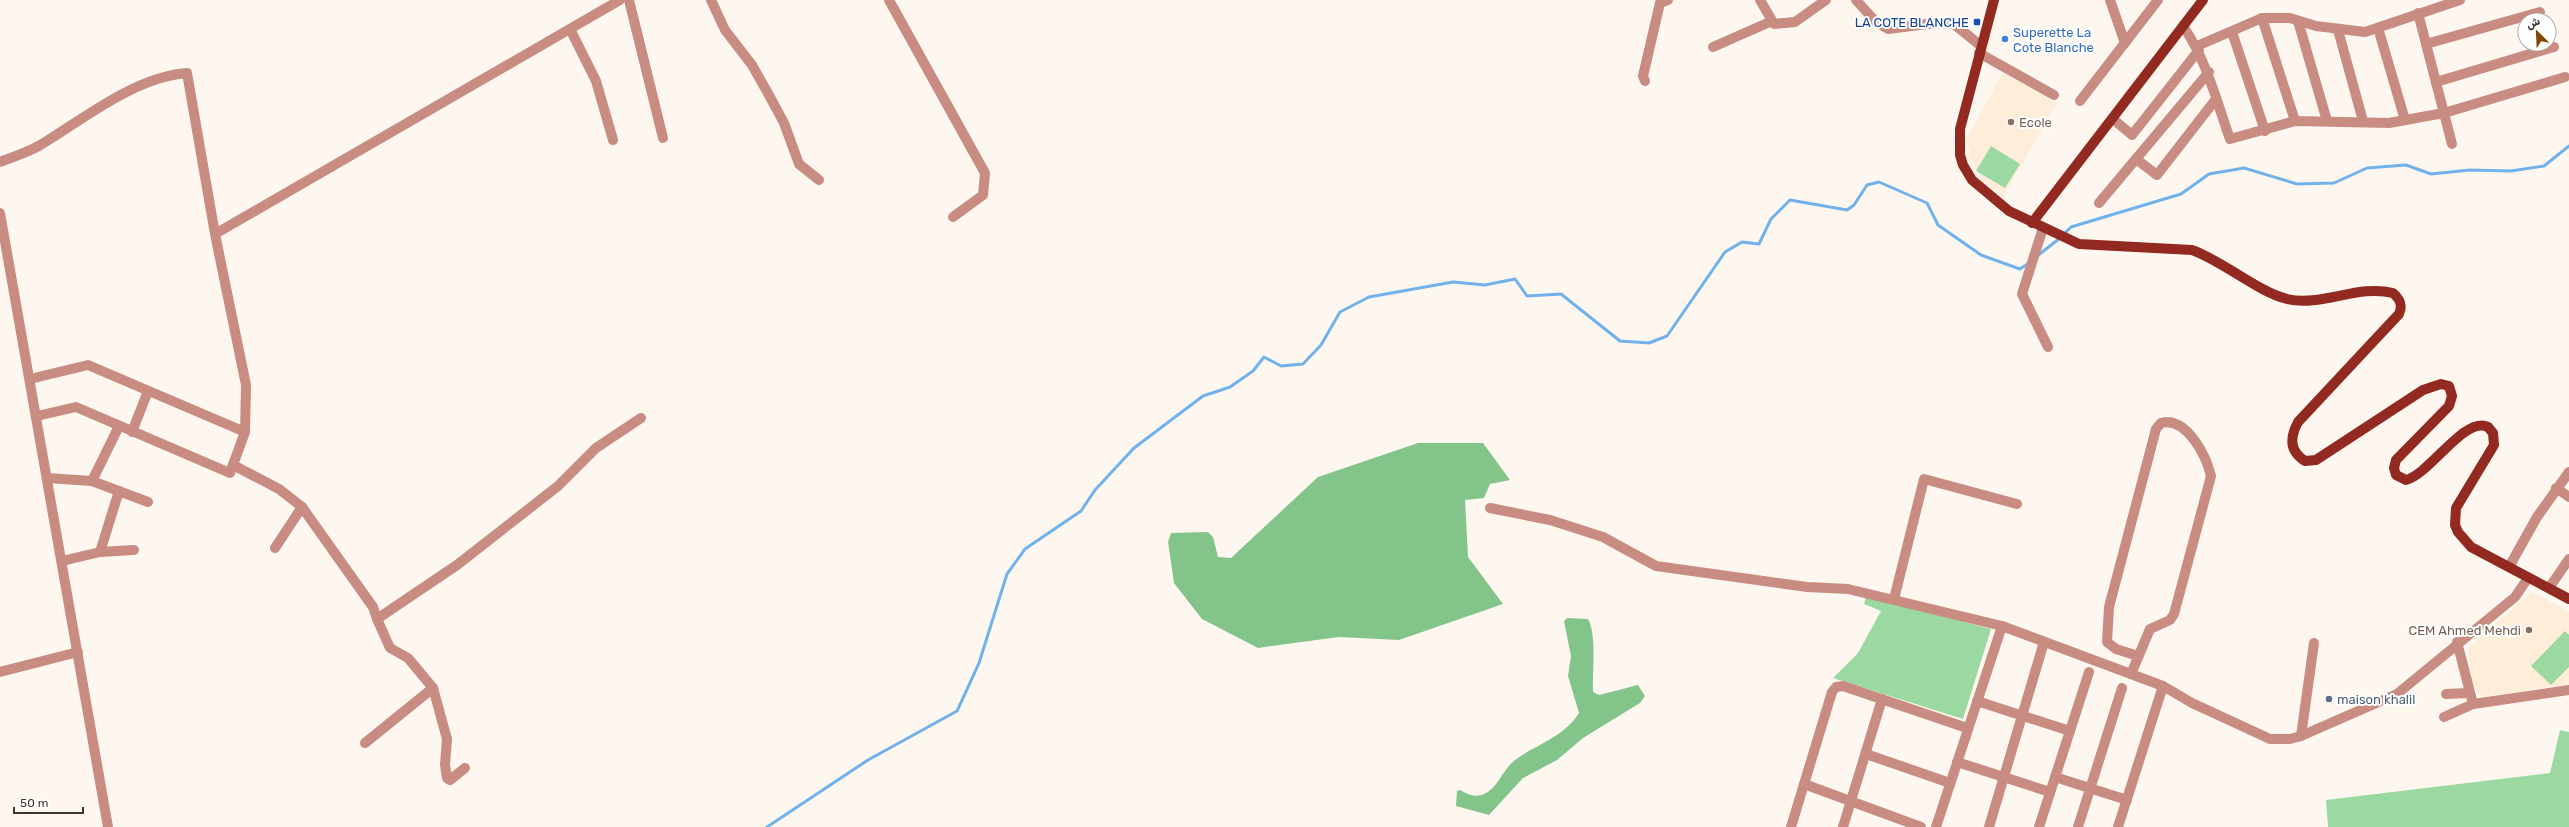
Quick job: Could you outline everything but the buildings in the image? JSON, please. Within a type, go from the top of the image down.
[{"type":"main road","points":[[1994,0],[1960,129],[1959,145],[1963,165],[1972,180],[2009,211],[2078,244],[2192,250],[2208,256],[2271,293],[2287,299],[2303,301],[2377,290],[2393,292],[2400,300],[2401,309],[2399,314],[2298,422],[2292,437],[2295,452],[2305,461],[2316,460],[2423,390],[2441,384],[2449,386],[2452,396],[2449,406],[2396,460],[2394,471],[2402,480],[2411,479],[2422,472],[2468,430],[2480,424],[2488,427],[2494,433],[2494,445],[2456,508],[2455,525],[2458,532],[2472,547],[2569,599]]},
{"type":"main road","points":[[2032,223],[2203,0]]},
{"type":"street","points":[[216,234],[620,0]]},
{"type":"street","points":[[629,0],[664,138]]},
{"type":"street","points":[[711,0],[725,30],[752,65],[770,96],[784,124],[799,164],[819,180]]},
{"type":"street","points":[[889,0],[985,173],[983,195],[953,217]]},
{"type":"street","points":[[1645,81],[1643,76],[1660,3],[1668,0]]},
{"type":"street","points":[[1760,0],[1774,24],[1795,22],[1826,0]]},
{"type":"street","points":[[1856,0],[1875,21],[1888,29],[1935,23],[1954,24],[1980,50],[2054,95]]},
{"type":"street","points":[[2080,101],[2158,0]]},
{"type":"street","points":[[2113,119],[2132,135],[2198,48],[2262,18],[2290,18],[2338,30],[2365,32],[2449,2],[2460,0]]},
{"type":"street","points":[[2112,2],[2125,43]]},
{"type":"street","points":[[2418,13],[2452,144]]},
{"type":"street","points":[[2262,18],[2295,121]]},
{"type":"street","points":[[2426,44],[2517,18]]},
{"type":"street","points":[[2298,20],[2327,121]]},
{"type":"street","points":[[1713,47],[1772,21]]},
{"type":"street","points":[[2183,26],[2198,48],[2208,72],[2230,139],[2265,131],[2295,121],[2363,121],[2389,123],[2444,113],[2565,76]]},
{"type":"street","points":[[2378,28],[2405,120]]},
{"type":"street","points":[[570,29],[596,81],[613,140]]},
{"type":"street","points":[[2338,30],[2363,121]]},
{"type":"street","points":[[2232,32],[2265,131]]},
{"type":"street","points":[[2436,82],[2537,52]]},
{"type":"street","points":[[2100,203],[2208,72]]},
{"type":"street","points":[[0,162],[42,144],[66,126],[146,83],[171,74],[187,73],[216,234],[246,385],[245,432],[230,473],[76,407],[37,416]]},
{"type":"street","points":[[2136,159],[2157,175],[2216,99]]},
{"type":"street","points":[[0,213],[37,416],[108,827]]},
{"type":"street","points":[[2043,228],[2022,294],[2048,347]]},
{"type":"street","points":[[30,379],[88,365],[245,432]]},
{"type":"street","points":[[132,432],[148,390]]},
{"type":"street","points":[[377,619],[457,565],[558,486],[596,448],[641,418]]},
{"type":"street","points":[[2131,674],[2150,629],[2170,620],[2174,614],[2211,476],[2187,430],[2172,422],[2161,423],[2156,429],[2109,607],[2107,642],[2116,649],[2138,656]]},
{"type":"street","points":[[92,481],[119,426]]},
{"type":"street","points":[[232,465],[279,489],[302,507],[373,607],[390,648],[408,658],[433,688],[447,739],[444,765],[446,778],[450,780],[465,768]]},
{"type":"street","points":[[2510,567],[2556,488],[2569,472]]},
{"type":"street","points":[[47,478],[92,481],[148,502]]},
{"type":"street","points":[[1894,599],[1924,479],[2017,504]]},
{"type":"street","points":[[2556,488],[2569,497]]},
{"type":"street","points":[[100,552],[119,491]]},
{"type":"street","points":[[275,548],[302,507]]},
{"type":"street","points":[[1490,508],[1550,520],[1603,537],[1656,566],[1807,587],[1848,589],[2002,626],[2163,686],[2192,703],[2270,739],[2290,740],[2397,694],[2457,642],[2515,597],[2528,578]]},
{"type":"street","points":[[62,561],[100,552],[134,550]]},
{"type":"street","points":[[2549,588],[2569,559]]},
{"type":"street","points":[[1936,827],[1967,728],[2002,626]]},
{"type":"street","points":[[1989,827],[2044,642]]},
{"type":"street","points":[[2457,642],[2468,693],[2473,704]]},
{"type":"street","points":[[2301,736],[2314,643]]},
{"type":"street","points":[[0,672],[78,652]]},
{"type":"street","points":[[2039,827],[2088,672]]},
{"type":"street","points":[[1791,827],[1834,689],[1842,686],[1967,728]]},
{"type":"street","points":[[2118,827],[2163,686]]},
{"type":"street","points":[[365,742],[433,688]]},
{"type":"street","points":[[2078,827],[2122,688]]},
{"type":"street","points":[[2444,717],[2473,704],[2569,690]]},
{"type":"street","points":[[2446,694],[2468,693]]},
{"type":"street","points":[[1843,827],[1882,699]]},
{"type":"street","points":[[1977,701],[2070,730]]},
{"type":"street","points":[[1866,754],[1950,783]]},
{"type":"street","points":[[1957,762],[2050,792]]},
{"type":"street","points":[[2055,777],[2127,800]]},
{"type":"street","points":[[1804,784],[1921,827]]},
{"type":"shaded area","name":"Ecole","points":[[2003,73],[2057,103],[2003,197],[1983,182],[1968,158],[1970,151],[1965,141]]},
{"type":"shaded area","name":"CEM Ahmed Mehdi","points":[[2532,592],[2569,612],[2569,684],[2482,697],[2472,683],[2468,648]]},
{"type":"green space","points":[[1991,146],[2020,164],[2005,188],[1976,171]]},
{"type":"green space","points":[[1418,443],[1483,443],[1510,480],[1490,484],[1484,498],[1465,500],[1468,557],[1503,604],[1399,640],[1339,637],[1258,648],[1202,619],[1174,583],[1168,542],[1171,533],[1208,532],[1213,537],[1218,557],[1231,558],[1318,477]]},
{"type":"green space","points":[[1866,596],[1991,629],[1963,719],[1833,678],[1858,653],[1881,611],[1864,604]]},
{"type":"green space","points":[[1567,618],[1588,619],[1591,626],[1593,644],[1593,692],[1599,695],[1638,685],[1645,696],[1640,703],[1583,738],[1557,760],[1523,778],[1489,815],[1456,806],[1457,791],[1460,790],[1477,796],[1489,791],[1515,760],[1523,754],[1550,740],[1566,728],[1579,713],[1568,676],[1571,656],[1564,621]]},
{"type":"green space","points":[[2565,631],[2569,635],[2569,667],[2551,685],[2531,666]]},
{"type":"green space","points":[[2560,730],[2569,732],[2569,827],[2328,827],[2326,800],[2550,773]]},
{"type":"waterway","points":[[2064,234],[2071,227],[2181,194],[2209,174],[2244,168],[2297,184],[2334,183],[2367,168],[2406,165],[2431,174],[2470,170],[2511,171],[2544,166],[2569,146]]},
{"type":"waterway","points":[[767,827],[868,760],[957,711],[979,663],[1007,574],[1025,549],[1081,511],[1095,490],[1134,448],[1203,396],[1230,387],[1253,371],[1264,357],[1281,366],[1303,364],[1321,345],[1340,312],[1369,297],[1453,282],[1485,285],[1515,279],[1527,296],[1561,294],[1620,341],[1649,343],[1667,336],[1725,252],[1742,242],[1759,244],[1771,219],[1790,200],[1847,210],[1854,205],[1867,185],[1879,182],[1927,203],[1938,225],[1981,255],[2020,269],[2029,263]]},
{"type":"waterway","points":[[2036,257],[2060,238]]},
{"type":"place","name":"LA COTE BLANCHE","points":[[1977,22]]},
{"type":"place","name":"Superette La Cote Blanche","points":[[2005,39]]},
{"type":"place","name":"Ecole","points":[[2011,122]]},
{"type":"place","name":"CEM Ahmed Mehdi","points":[[2529,630]]},
{"type":"place","name":"maison khalil","points":[[2329,699]]}]
